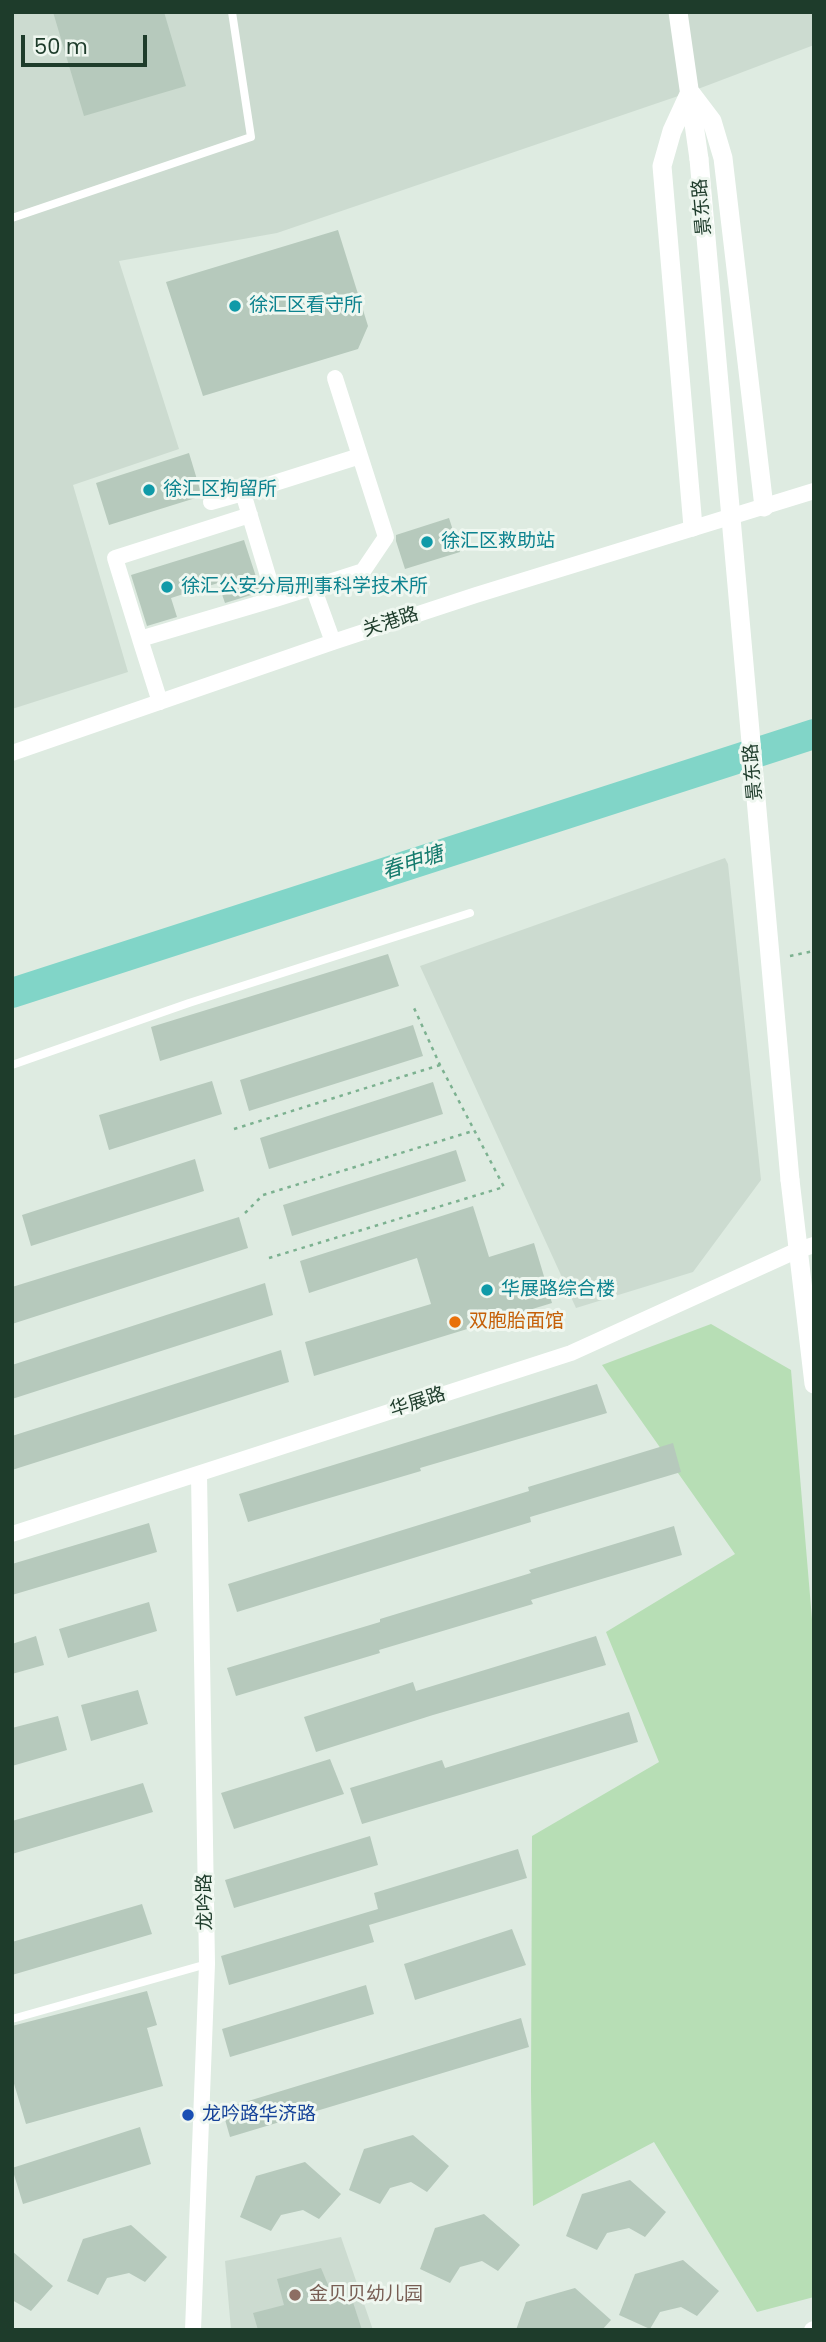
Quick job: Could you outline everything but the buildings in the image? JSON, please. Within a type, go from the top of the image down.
[{"type":"street","points":[[678,12],[690,92],[712,121],[723,158],[764,507]]},
{"type":"street","points":[[690,92],[672,131],[663,166],[693,527]]},
{"type":"street","name":"景东路","points":[[690,92],[699,159],[790,1180],[806,1247],[814,1384]]},
{"type":"street","points":[[140,639],[363,570],[386,537],[335,377]]},
{"type":"street","points":[[211,502],[360,456]]},
{"type":"street","name":"关港路","points":[[12,753],[333,642],[814,491]]},
{"type":"street","points":[[243,493],[275,598]]},
{"type":"street","points":[[160,702],[115,558],[250,515]]},
{"type":"street","points":[[313,587],[333,642]]},
{"type":"street","name":"华展路","points":[[12,1534],[571,1353],[806,1247]]},
{"type":"street","name":"龙吟路","points":[[193,2330],[207,1964],[200,1475]]},
{"type":"lane","points":[[12,218],[251,137],[232,12]]},
{"type":"lane","points":[[12,1065],[201,999],[470,913]]},
{"type":"lane","points":[[12,2019],[207,1964]]},
{"type":"path","points":[[771,961],[814,951]]},
{"type":"path","points":[[269,1258],[505,1186],[440,1065],[414,1008]]},
{"type":"path","points":[[234,1129],[440,1065]]},
{"type":"path","points":[[245,1213],[263,1195],[474,1131]]},
{"type":"shaded area","points":[[12,12],[814,12],[814,45],[690,92],[277,233],[119,261],[179,449],[73,485],[128,672],[12,709]]},
{"type":"shaded area","points":[[725,858],[728,864],[761,1180],[693,1272],[576,1308],[420,966]]},
{"type":"shaded area","name":"金贝贝幼儿园","points":[[341,2237],[373,2330],[231,2330],[225,2261]]},
{"type":"green space","points":[[711,1324],[791,1370],[814,1643],[814,2297],[757,2312],[654,2142],[533,2206],[532,1836],[659,1762],[606,1632],[735,1554],[602,1365]]},
{"type":"waterway","name":"春申塘","points":[[12,993],[814,734]]},
{"type":"place","name":"徐汇区看守所","points":[[235,306]]},
{"type":"place","name":"徐汇区拘留所","points":[[149,490]]},
{"type":"place","name":"徐汇区救助站","points":[[427,542]]},
{"type":"place","name":"徐汇公安分局刑事科学技术所","points":[[167,587]]},
{"type":"place","name":"华展路综合楼","points":[[487,1290]]},
{"type":"place","name":"双胞胎面馆","points":[[455,1322]]},
{"type":"place","name":"龙吟路华济路","points":[[188,2115]]},
{"type":"place","name":"金贝贝幼儿园","points":[[295,2295]]}]
